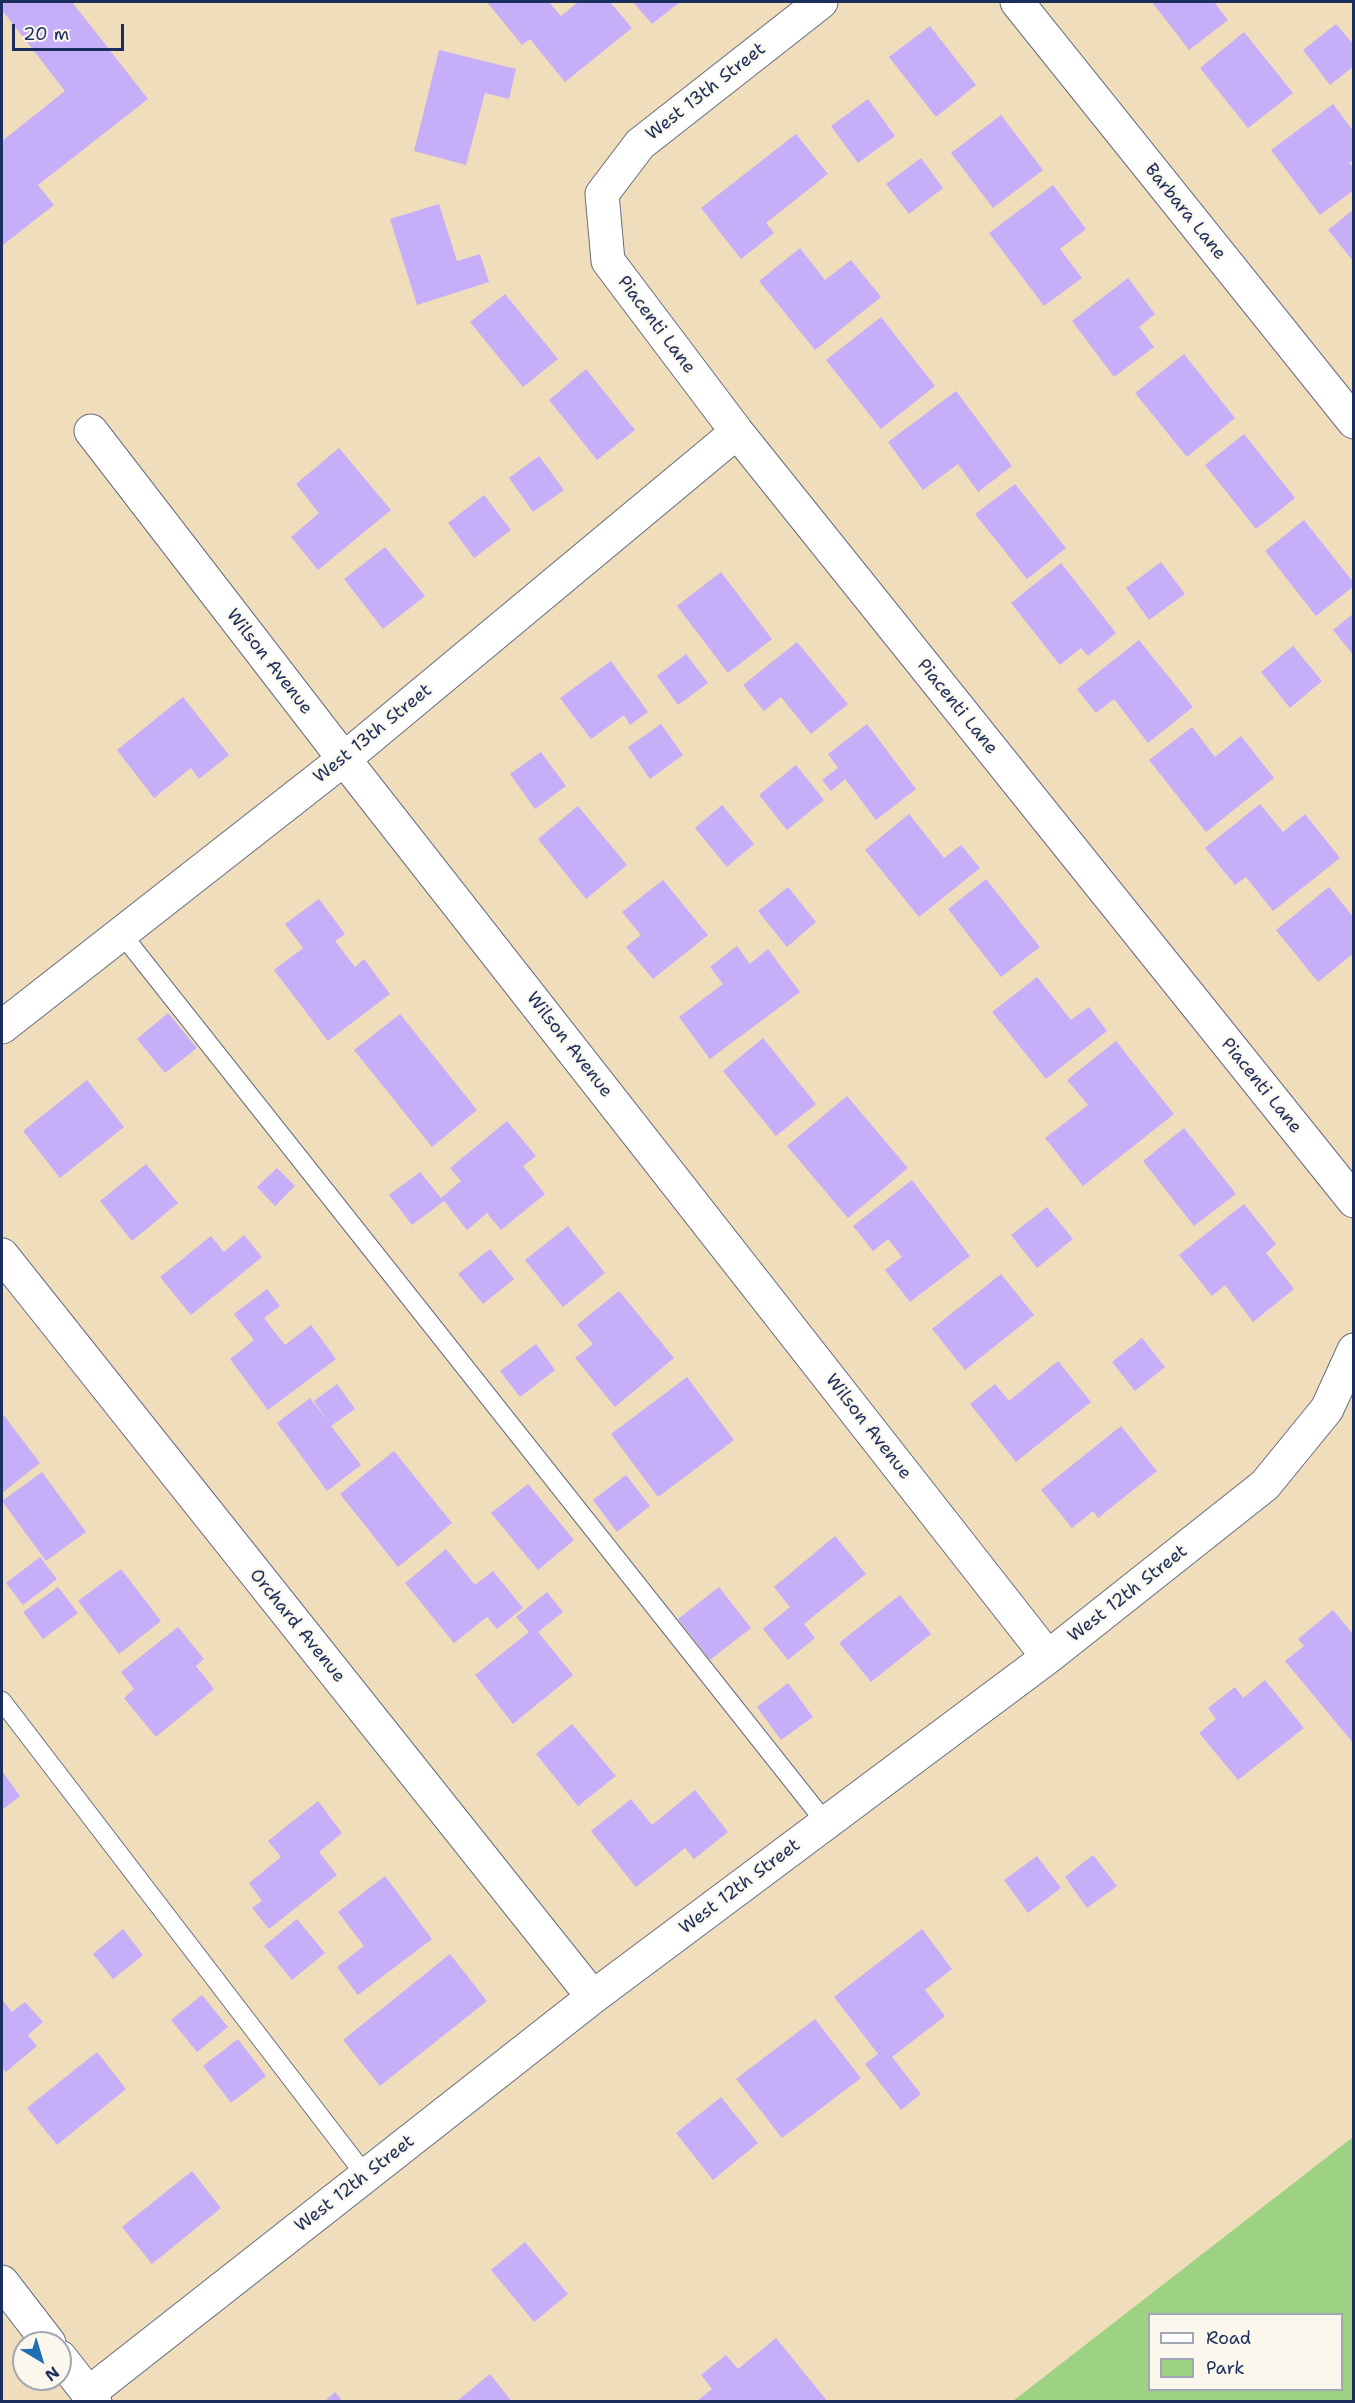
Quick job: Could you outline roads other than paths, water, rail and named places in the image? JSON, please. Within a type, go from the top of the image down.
[{"type":"street","name":"West 13th Street","points":[[602,194],[640,144],[821,2]]},
{"type":"street","name":"Barbara Lane","points":[[1017,2],[1353,422]]},
{"type":"street","name":"Piacenti Lane","points":[[602,194],[608,261],[737,432],[1353,1202]]},
{"type":"street","name":"Wilson Avenue","points":[[91,431],[344,759],[1048,1657]]},
{"type":"street","name":"West 13th Street","points":[[2,1027],[344,759],[737,432]]},
{"type":"street","name":"Orchard Avenue","points":[[2,1255],[593,1997]]},
{"type":"street","name":"West 12th Street","points":[[92,2397],[593,1997],[1048,1657],[1265,1485],[1327,1409],[1353,1350]]},
{"type":"street","points":[[2,2282],[40,2331]]},
{"type":"street","points":[[72,2372],[92,2397]]},
{"type":"lane","points":[[121,933],[826,1823]]},
{"type":"lane","points":[[2,1701],[366,2176]]}]
